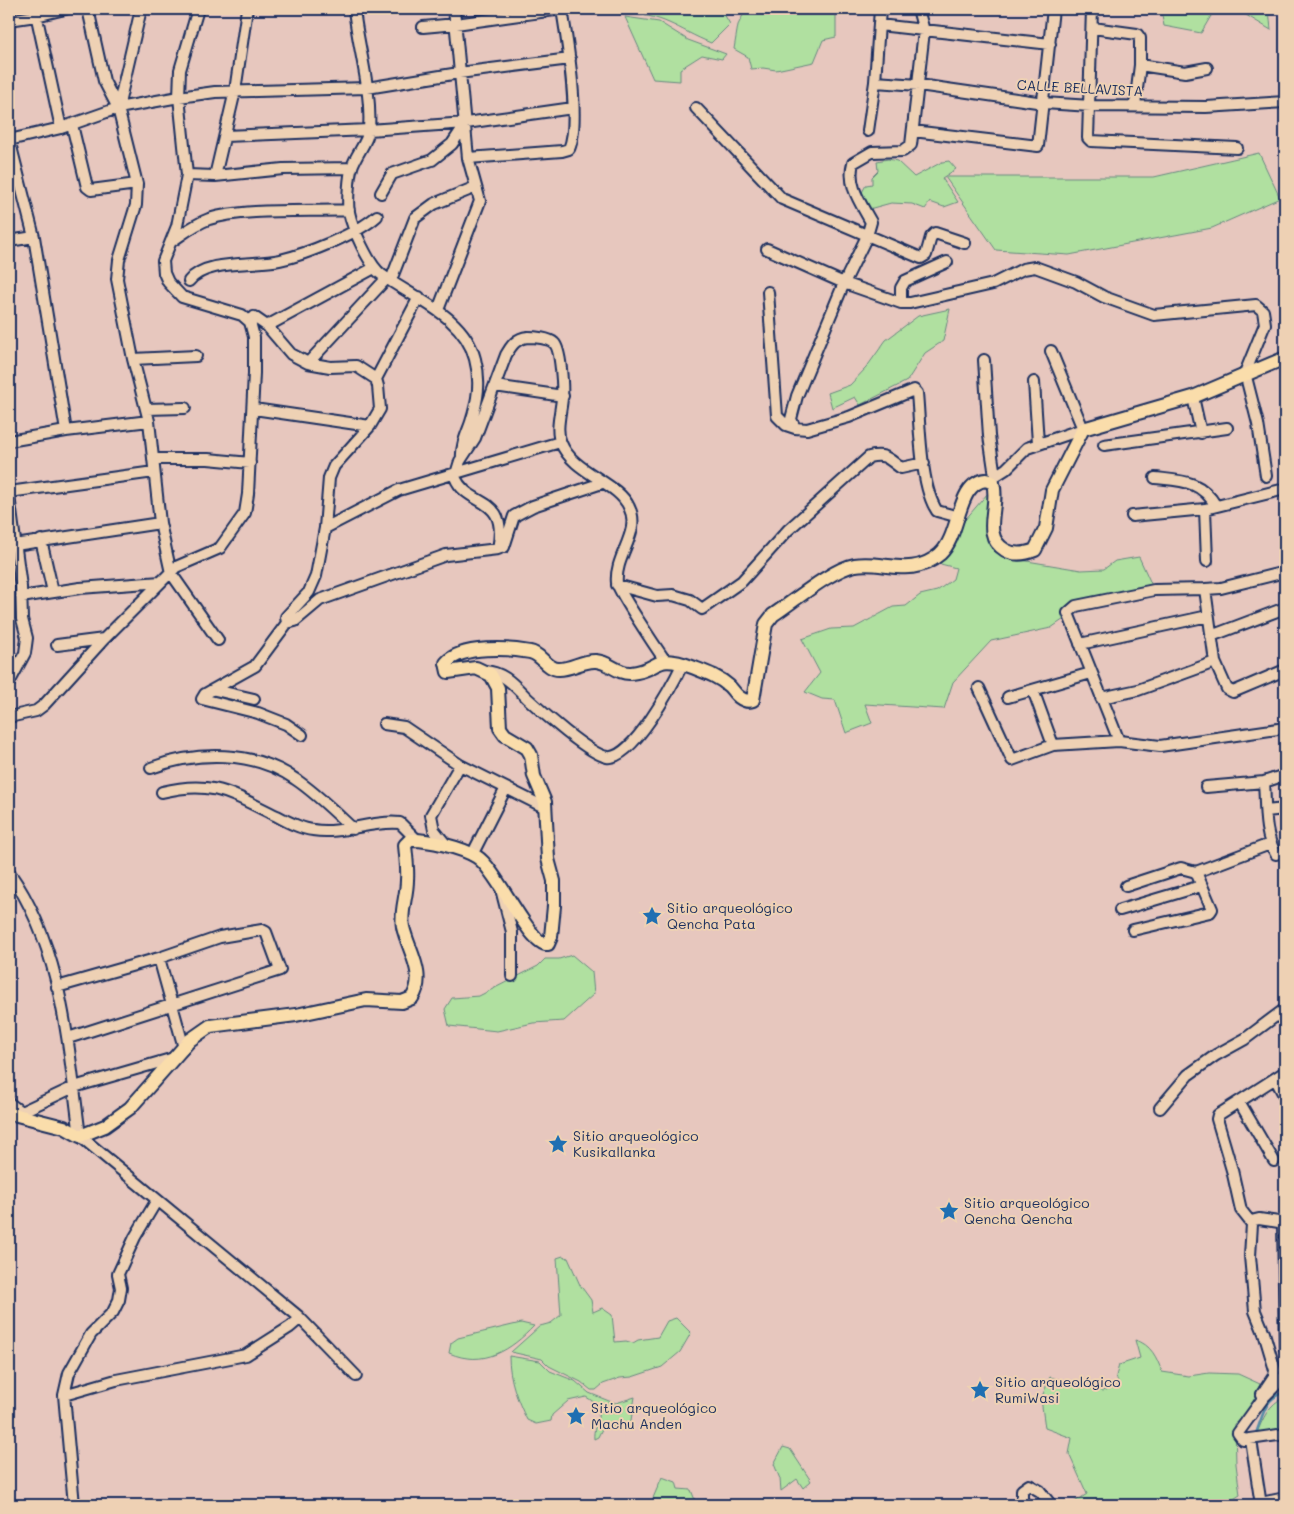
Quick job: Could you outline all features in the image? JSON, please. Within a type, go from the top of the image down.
[{"type":"main road","points":[[20,1114],[64,1127],[80,1136],[105,1126],[130,1108],[190,1040],[210,1026],[296,1015],[366,1000],[402,1002],[412,998],[418,983],[417,970],[404,927],[403,917],[407,881],[405,845],[410,840],[416,839],[447,846],[478,857],[490,870],[533,937],[540,943],[548,944],[551,938],[555,894],[554,880],[548,859],[546,808],[527,748],[505,735],[500,728],[498,688],[491,675],[476,668],[448,672],[446,663],[450,659],[463,653],[491,650],[531,652],[553,668],[561,669],[586,661],[597,661],[629,674],[637,673],[664,660],[683,663],[722,681],[740,698],[749,702],[753,700],[764,630],[773,615],[839,571],[854,566],[896,569],[928,562],[940,554],[956,528],[964,495],[973,485],[981,480],[994,479],[995,490],[991,530],[994,540],[1008,552],[1026,554],[1035,550],[1046,528],[1052,490],[1086,428],[1194,397],[1245,373],[1285,358]]},
{"type":"street","points":[[9,20],[36,13],[65,9]]},
{"type":"street","points":[[88,9],[104,81],[118,108],[137,184],[136,205],[119,260],[117,280],[133,359],[149,421],[160,524],[171,573],[218,640]]},
{"type":"street","points":[[118,108],[142,9]]},
{"type":"street","points":[[9,717],[36,710],[44,705],[104,639],[176,567],[220,548],[245,513],[254,409],[254,337],[250,322],[242,315],[182,297],[172,287],[164,273],[163,261],[177,226],[187,175],[179,97],[180,70],[198,9]]},
{"type":"street","points":[[215,176],[235,92],[247,9]]},
{"type":"street","points":[[354,9],[366,88],[369,130],[352,168],[349,210],[356,232],[374,268],[438,310],[464,335],[475,357],[479,386],[477,401],[461,449],[462,458]]},
{"type":"street","points":[[438,310],[480,200],[468,158],[454,9]]},
{"type":"street","points":[[423,26],[456,24],[562,9],[570,59],[573,108],[572,142],[569,149],[562,152],[468,158]]},
{"type":"street","points":[[868,130],[875,82],[880,9]]},
{"type":"street","points":[[795,428],[791,419],[797,396],[844,284],[867,236],[870,222],[850,182],[853,163],[872,152],[908,150],[911,145],[924,31],[918,9]]},
{"type":"street","points":[[913,131],[1038,146],[1053,9]]},
{"type":"street","points":[[1092,9],[1091,106],[1088,138],[1091,141],[1238,148]]},
{"type":"street","points":[[36,13],[61,128]]},
{"type":"street","points":[[879,25],[1050,44]]},
{"type":"street","points":[[1093,28],[1137,34],[1140,38],[1140,65],[1135,105]]},
{"type":"street","points":[[66,431],[34,237],[9,139],[72,125],[118,108],[179,97],[235,92],[366,88],[459,73],[570,59]]},
{"type":"street","points":[[1140,65],[1185,72],[1207,68]]},
{"type":"street","name":"CALLE BELLAVISTA","points":[[875,82],[1091,106],[1206,107],[1285,102]]},
{"type":"street","points":[[225,136],[369,130],[466,123],[573,108]]},
{"type":"street","points":[[696,108],[776,194],[867,236],[921,258],[926,255],[931,237],[935,233],[965,243]]},
{"type":"street","points":[[381,193],[392,174],[432,160],[452,144],[466,123]]},
{"type":"street","points":[[72,125],[87,187],[90,190],[137,184]]},
{"type":"street","points":[[187,175],[215,176],[283,169],[352,168]]},
{"type":"street","points":[[308,363],[389,279],[415,218],[434,204],[476,186]]},
{"type":"street","points":[[172,241],[192,226],[210,219],[246,214],[349,210]]},
{"type":"street","points":[[189,281],[196,273],[208,268],[283,260],[356,232],[377,216]]},
{"type":"street","points":[[9,241],[34,237]]},
{"type":"street","points":[[767,249],[844,284],[901,303],[910,303],[993,284],[1023,269],[1036,267],[1076,282],[1121,304],[1154,315],[1256,305],[1263,311],[1265,324],[1245,373],[1258,424],[1266,476]]},
{"type":"street","points":[[901,303],[901,288],[905,281],[947,262]]},
{"type":"street","points":[[267,326],[374,268]]},
{"type":"street","points":[[768,292],[777,416],[786,425],[807,429],[849,416],[914,390],[917,393],[924,464],[931,500],[937,511],[960,517]]},
{"type":"street","points":[[302,735],[286,724],[258,713],[204,700],[205,694],[255,666],[286,623],[286,617],[309,592],[316,576],[325,528],[329,478],[334,466],[370,426],[380,409],[376,379],[419,297]]},
{"type":"street","points":[[250,322],[254,317],[258,318],[291,354],[308,363],[336,367],[356,366],[376,379]]},
{"type":"street","points":[[498,549],[501,535],[496,517],[491,508],[480,499],[463,490],[458,484],[455,471],[475,438],[506,355],[513,344],[519,339],[538,338],[554,343],[558,352],[563,396],[559,427],[560,442],[569,456],[602,483],[622,496],[633,516],[633,529],[620,556],[617,585],[664,660]]},
{"type":"street","points":[[994,479],[1027,448],[1086,428],[1051,351]]},
{"type":"street","points":[[133,359],[196,356]]},
{"type":"street","points":[[984,360],[994,479]]},
{"type":"street","points":[[1034,382],[1038,443]]},
{"type":"street","points":[[495,386],[563,396]]},
{"type":"street","points":[[1194,397],[1202,433]]},
{"type":"street","points":[[146,409],[185,408]]},
{"type":"street","points":[[254,409],[370,426]]},
{"type":"street","points":[[9,441],[66,431],[149,421]]},
{"type":"street","points":[[1104,445],[1202,433],[1227,428]]},
{"type":"street","points":[[325,528],[399,490],[455,471],[560,442]]},
{"type":"street","points":[[617,585],[657,596],[673,595],[690,600],[702,609],[742,581],[788,530],[869,457],[879,454],[888,456],[901,468],[924,464]]},
{"type":"street","points":[[153,459],[208,459],[250,463]]},
{"type":"street","points":[[9,683],[25,654],[27,638],[22,619],[9,494],[154,472]]},
{"type":"street","points":[[1155,478],[1199,486],[1210,496],[1216,506]]},
{"type":"street","points":[[286,623],[295,622],[320,600],[446,556],[504,547],[514,516],[533,506],[602,483]]},
{"type":"street","points":[[1132,516],[1204,509],[1285,489]]},
{"type":"street","points":[[1204,509],[1207,561]]},
{"type":"street","points":[[15,544],[160,524]]},
{"type":"street","points":[[41,540],[53,592]]},
{"type":"street","points":[[1119,741],[1068,613],[1076,606],[1154,590],[1221,588],[1285,572]]},
{"type":"street","points":[[21,597],[80,588],[161,582]]},
{"type":"street","points":[[1205,589],[1215,662],[1227,689],[1233,692],[1285,670]]},
{"type":"street","points":[[1211,636],[1285,608]]},
{"type":"street","points":[[1080,644],[1208,616]]},
{"type":"street","points":[[57,646],[104,639]]},
{"type":"street","points":[[1101,698],[1138,690],[1215,662]]},
{"type":"street","points":[[484,671],[504,676],[532,702],[581,742],[608,757],[618,756],[628,748],[645,728],[683,663]]},
{"type":"street","points":[[1008,697],[1091,673]]},
{"type":"street","points":[[979,688],[1012,760],[1053,745],[1119,741],[1160,746],[1285,730]]},
{"type":"street","points":[[215,690],[254,699]]},
{"type":"street","points":[[1033,690],[1053,745]]},
{"type":"street","points":[[384,724],[404,726],[460,764],[546,808]]},
{"type":"street","points":[[151,768],[196,756],[221,757],[260,763],[296,779],[353,829]]},
{"type":"street","points":[[447,846],[434,830],[431,815],[435,804],[460,764]]},
{"type":"street","points":[[1206,787],[1264,782],[1285,775]]},
{"type":"street","points":[[1264,782],[1270,844],[1276,854]]},
{"type":"street","points":[[162,792],[194,786],[219,790],[241,797],[294,824],[313,830],[353,829],[400,823],[416,839]]},
{"type":"street","points":[[472,855],[506,788]]},
{"type":"street","points":[[1266,811],[1285,810]]},
{"type":"street","points":[[1126,886],[1181,868],[1196,872],[1270,844]]},
{"type":"street","points":[[490,870],[501,892],[510,918],[512,976]]},
{"type":"street","points":[[9,872],[40,926],[57,987],[68,1038],[80,1136],[298,1316],[356,1376]]},
{"type":"street","points":[[1133,930],[1210,912],[1212,909],[1196,872]]},
{"type":"street","points":[[1120,910],[1201,886]]},
{"type":"street","points":[[57,987],[159,958],[220,937],[262,930],[266,932],[280,970],[68,1038]]},
{"type":"street","points":[[159,958],[184,1048]]},
{"type":"street","points":[[1160,1108],[1188,1075],[1216,1055],[1245,1039],[1285,1009]]},
{"type":"street","points":[[9,1103],[20,1114],[74,1087],[174,1058]]},
{"type":"street","points":[[1264,1397],[1262,1392],[1274,1376],[1275,1370],[1255,1311],[1250,1256],[1251,1221],[1241,1210],[1232,1170],[1217,1124],[1218,1115],[1276,1080],[1285,1072]]},
{"type":"street","points":[[1276,1080],[1285,1097]]},
{"type":"street","points":[[1240,1103],[1274,1161]]},
{"type":"street","points":[[74,1505],[64,1395],[69,1373],[90,1334],[113,1312],[119,1300],[121,1288],[118,1274],[135,1237],[157,1200]]},
{"type":"street","points":[[1251,1221],[1258,1219],[1284,1223],[1285,1348]]},
{"type":"street","points":[[64,1395],[116,1380],[246,1356],[290,1327],[297,1321],[298,1316]]},
{"type":"street","points":[[1285,1376],[1264,1397],[1238,1433],[1243,1440],[1285,1434]]},
{"type":"street","points":[[1251,1440],[1261,1504],[1285,1498]]},
{"type":"street","points":[[1025,1505],[1022,1499],[1022,1490],[1029,1485],[1040,1491],[1051,1505]]},
{"type":"green space","points":[[621,9],[721,9],[730,24],[711,43],[659,19],[649,16],[624,15]]},
{"type":"green space","points":[[746,9],[761,9],[773,15],[781,9],[836,9],[836,37],[823,40],[814,62],[776,70],[751,69],[748,57],[734,49],[738,25]]},
{"type":"green space","points":[[1161,9],[1215,9],[1201,33],[1164,26]]},
{"type":"green space","points":[[1236,9],[1269,9],[1271,30]]},
{"type":"green space","points":[[625,17],[659,22],[688,40],[726,54],[722,59],[702,55],[680,69],[680,81],[653,79]]},
{"type":"green space","points":[[1259,153],[1280,198],[1212,228],[1069,255],[996,250],[945,177],[1154,177]]},
{"type":"green space","points":[[888,159],[897,161],[914,177],[942,162],[949,161],[956,169],[942,178],[958,202],[944,207],[930,202],[925,209],[912,204],[891,203],[869,209],[860,196],[866,185],[872,184],[872,177],[878,171],[877,161]]},
{"type":"green space","points":[[950,309],[943,341],[925,353],[907,381],[860,405],[855,397],[832,408],[828,393],[850,385],[866,368],[886,340],[918,316]]},
{"type":"green space","points":[[988,493],[991,543],[1003,557],[1081,570],[1104,569],[1115,561],[1139,557],[1154,590],[1083,606],[1051,628],[991,641],[953,682],[944,709],[865,704],[872,723],[846,733],[835,700],[822,699],[805,692],[820,673],[802,639],[831,629],[854,628],[893,607],[906,606],[920,595],[937,591],[953,579],[956,568],[933,562],[950,550],[964,521]]},
{"type":"green space","points":[[572,955],[592,972],[594,994],[564,1021],[533,1023],[497,1031],[449,1026],[445,1009],[452,998],[479,996],[538,966],[545,959],[559,959]]},
{"type":"green space","points":[[563,1256],[568,1258],[580,1285],[591,1300],[593,1312],[602,1308],[612,1315],[615,1342],[626,1341],[633,1343],[638,1340],[658,1337],[667,1321],[676,1318],[691,1333],[680,1352],[662,1367],[632,1377],[620,1378],[603,1384],[596,1390],[591,1390],[581,1382],[549,1366],[542,1359],[511,1352],[540,1326],[551,1323],[561,1315],[557,1258]]},
{"type":"green space","points":[[521,1323],[534,1326],[516,1342],[496,1354],[474,1358],[449,1353],[451,1343],[458,1338]]},
{"type":"green space","points":[[1135,1340],[1149,1348],[1162,1372],[1189,1376],[1209,1373],[1238,1374],[1260,1384],[1249,1414],[1235,1424],[1236,1464],[1240,1495],[1232,1500],[1233,1505],[1070,1505],[1087,1494],[1069,1454],[1072,1438],[1045,1428],[1041,1399],[1050,1377],[1102,1391],[1119,1386],[1116,1376],[1119,1365],[1140,1358]]},
{"type":"green space","points":[[509,1356],[540,1361],[550,1371],[575,1381],[589,1393],[609,1401],[616,1403],[635,1397],[631,1420],[627,1426],[614,1428],[608,1424],[604,1425],[598,1437],[594,1439],[599,1411],[593,1402],[586,1397],[568,1401],[552,1415],[551,1421],[536,1424],[527,1420],[514,1389],[510,1373]]},
{"type":"green space","points":[[1285,1397],[1285,1430],[1256,1435],[1270,1408]]},
{"type":"green space","points":[[783,1447],[790,1449],[811,1481],[803,1488],[797,1479],[781,1491],[780,1479],[774,1464]]},
{"type":"green space","points":[[662,1477],[676,1482],[678,1489],[691,1490],[695,1500],[691,1505],[650,1505]]},
{"type":"waterway","points":[[1256,1433],[1265,1408],[1273,1398],[1285,1393]]},
{"type":"place","name":"Sitio arqueológico Qencha Pata","points":[[652,916]]},
{"type":"place","name":"Sitio arqueológico Kusikallanka","points":[[558,1144]]},
{"type":"place","name":"Sitio arqueológico Qencha Qencha","points":[[949,1211]]},
{"type":"place","name":"Sitio arqueológico RumiWasi","points":[[980,1390]]},
{"type":"place","name":"Sitio arqueológico Machu Anden","points":[[576,1416]]}]
